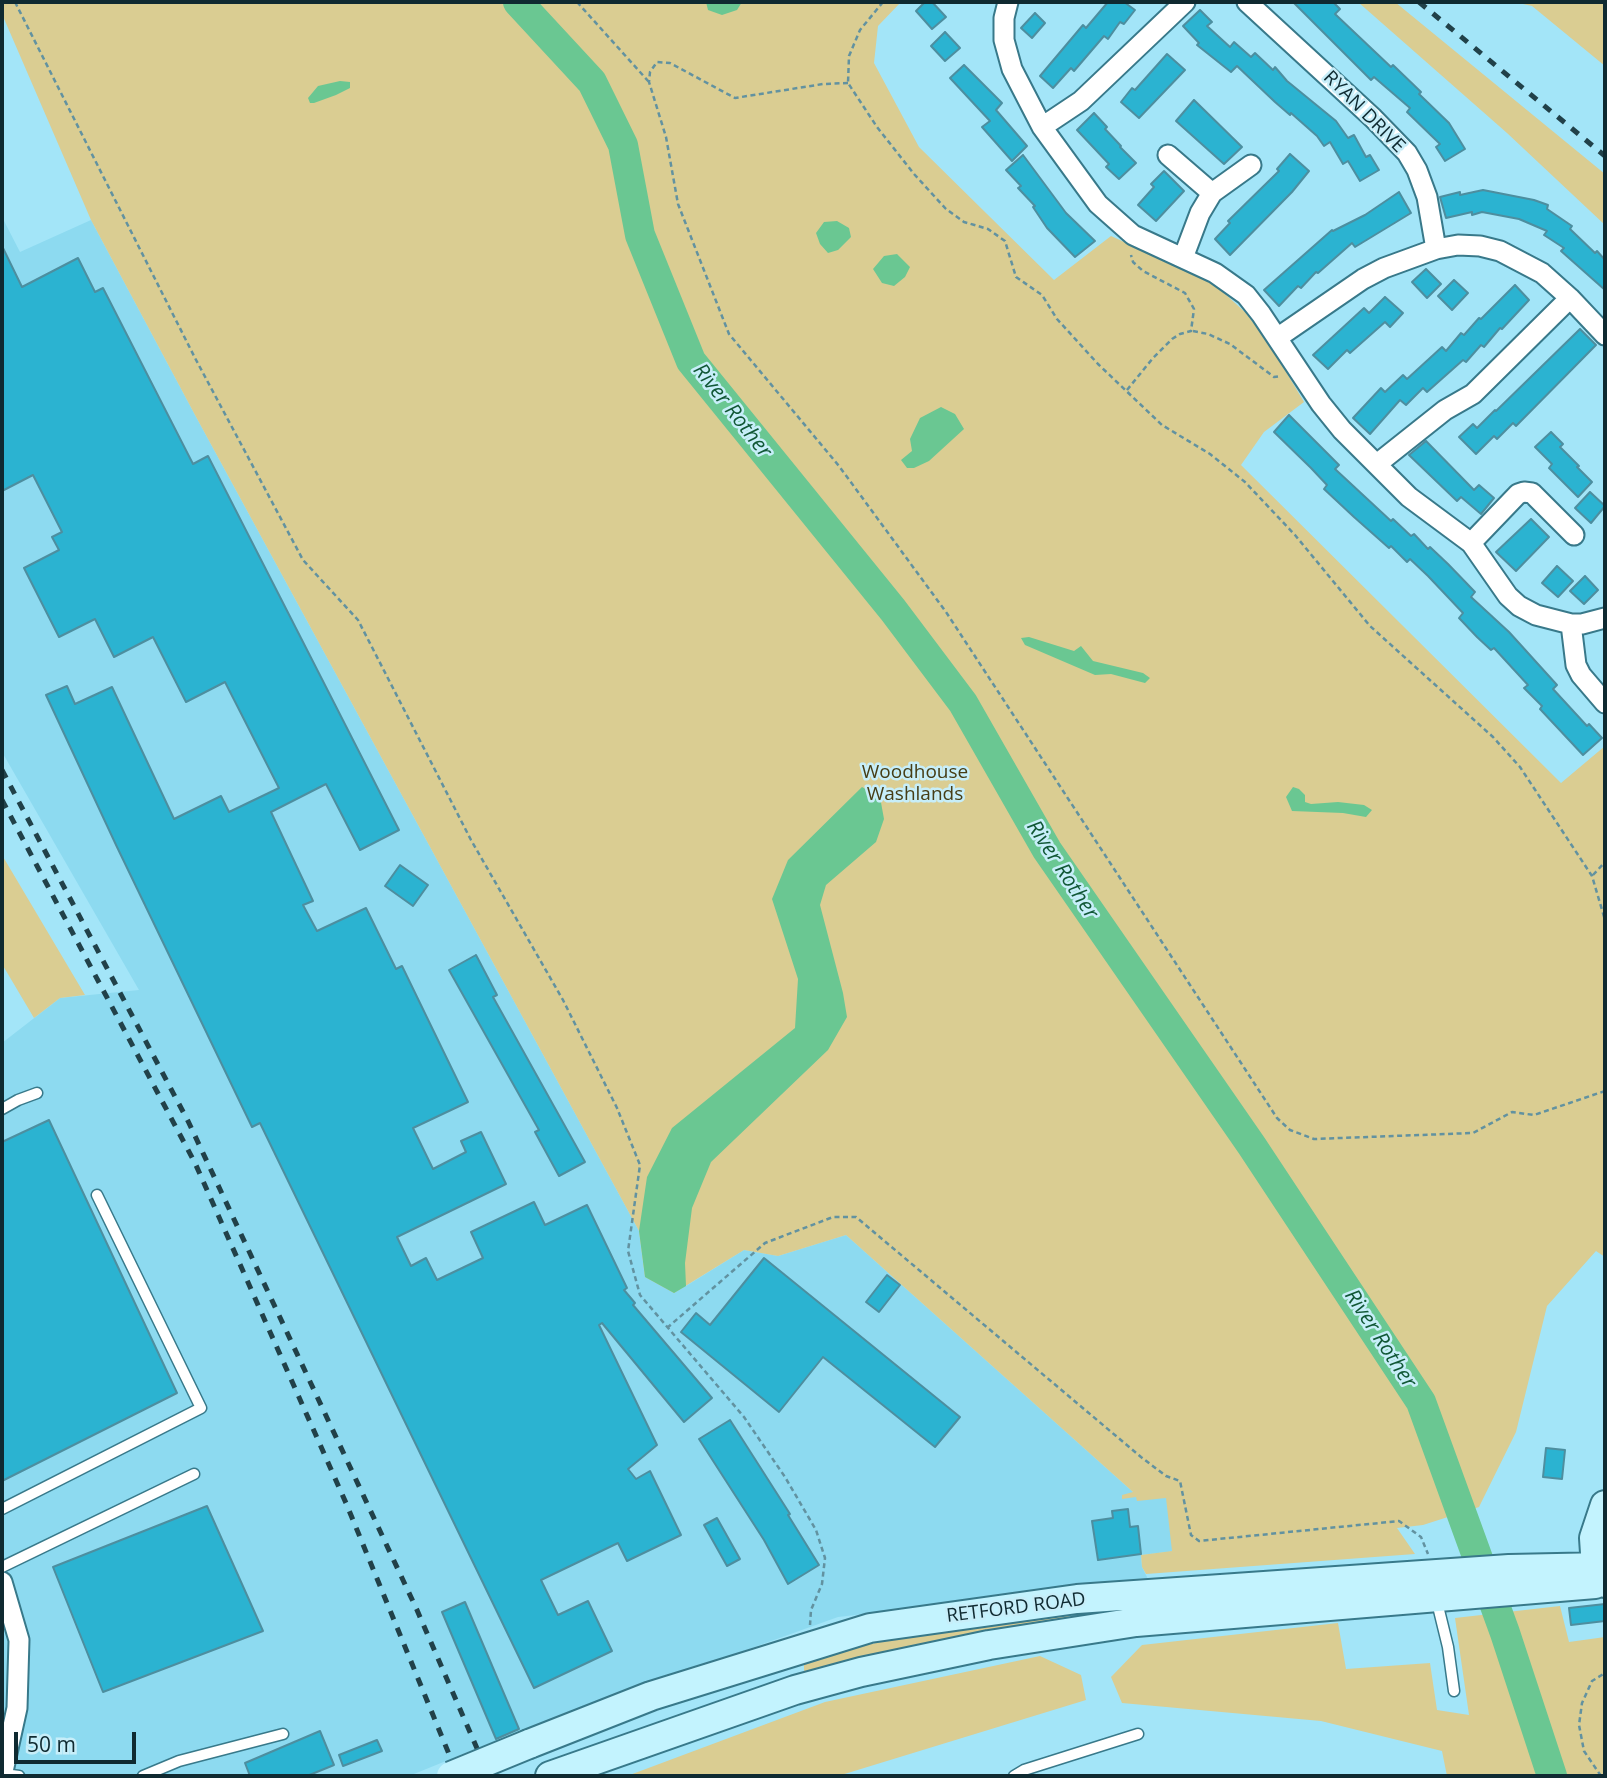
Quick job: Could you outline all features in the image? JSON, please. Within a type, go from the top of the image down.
[{"type":"main road","points":[[1555,1567],[1594,1538],[1605,1505]]},
{"type":"main road","points":[[1594,1538],[1603,1575]]},
{"type":"main road","name":"RETFORD ROAD","points":[[1511,1580],[1555,1567],[1603,1575]]},
{"type":"main road","name":"RETFORD ROAD","points":[[550,1776],[795,1690],[861,1672],[989,1645],[1136,1622],[1448,1585],[1603,1575]]},
{"type":"main road","name":"RETFORD ROAD","points":[[451,1776],[651,1696],[870,1628],[1077,1599],[1448,1585]]},
{"type":"street","points":[[1008,2],[1004,18],[1004,40],[1012,69],[1042,127],[1098,204],[1133,235],[1214,273],[1246,295],[1335,421],[1418,505],[1471,543],[1508,596],[1519,606],[1536,615],[1572,624],[1605,618]]},
{"type":"street","points":[[1042,127],[1081,101],[1185,2]]},
{"type":"street","name":"RYAN DRIVE","points":[[1247,2],[1373,118],[1406,153],[1417,170],[1427,197],[1436,249]]},
{"type":"street","points":[[1168,155],[1212,193]]},
{"type":"street","points":[[1183,258],[1200,213],[1212,193],[1251,165]]},
{"type":"street","points":[[1277,338],[1363,279],[1384,268],[1436,249],[1458,245],[1480,246],[1500,251],[1542,274],[1570,298],[1605,335]]},
{"type":"street","points":[[1377,464],[1436,416],[1474,394],[1570,298]]},
{"type":"street","points":[[1471,543],[1518,494],[1524,492],[1532,494],[1574,535]]},
{"type":"street","points":[[1572,624],[1576,665],[1605,703]]},
{"type":"street","points":[[2,1582],[19,1640],[17,1708],[7,1776]]},
{"type":"lane","points":[[2,1109],[37,1093]]},
{"type":"lane","points":[[2,1509],[201,1408],[97,1195]]},
{"type":"lane","points":[[2,1567],[194,1474]]},
{"type":"lane","points":[[1448,1585],[1448,1647],[1454,1691]]},
{"type":"lane","points":[[142,1776],[179,1761],[283,1734]]},
{"type":"lane","points":[[1014,1776],[1024,1770],[1138,1734]]},
{"type":"path","points":[[15,2],[195,358],[303,560],[358,620],[471,840],[563,1000],[617,1108],[640,1165],[628,1251],[640,1296],[744,1417],[785,1477],[816,1531],[825,1558],[822,1584],[811,1610],[809,1646]]},
{"type":"path","points":[[577,2],[649,82]]},
{"type":"path","points":[[883,2],[860,30],[849,56],[848,83],[877,127],[938,201],[964,222],[989,229],[1004,242],[1016,277],[1042,296],[1057,319],[1090,355],[1162,425],[1210,454],[1245,482],[1295,535],[1370,626],[1493,737],[1520,766],[1592,876],[1605,920]]},
{"type":"path","points":[[848,83],[823,84],[735,98],[670,63],[657,62],[650,72],[649,82],[666,137],[678,204],[729,334],[839,466],[946,612],[1277,1118],[1290,1130],[1314,1139],[1473,1133],[1511,1112],[1534,1115],[1605,1091]]},
{"type":"path","points":[[1133,235],[1130,249],[1133,262],[1143,271],[1185,293],[1194,309],[1191,331]]},
{"type":"path","points":[[1127,390],[1171,339],[1191,331],[1208,334],[1230,344],[1274,377],[1297,370]]},
{"type":"path","points":[[1592,876],[1605,862]]},
{"type":"path","points":[[667,1328],[765,1243],[833,1217],[856,1217],[1141,1457],[1166,1476],[1180,1480],[1191,1535],[1199,1541],[1399,1521],[1420,1537],[1448,1585]]},
{"type":"path","points":[[1601,1776],[1584,1751],[1579,1725],[1582,1703],[1592,1681],[1605,1673]]},
{"type":"shaded area","points":[[706,2],[742,2],[737,10],[722,15],[708,10]]},
{"type":"shaded area","points":[[340,81],[350,82],[350,88],[310,103],[308,98],[318,86]]},
{"type":"shaded area","points":[[2,217],[20,252],[91,220],[639,1231],[645,1277],[686,1286],[744,1250],[778,1256],[846,1235],[1133,1492],[1169,1489],[1176,1551],[1141,1555],[1142,1567],[1149,1581],[838,1617],[515,1733],[409,1776],[2,1776],[2,1043],[60,998],[139,990],[2,752]]},
{"type":"shaded area","points":[[837,221],[849,228],[851,237],[838,250],[828,253],[820,244],[816,233],[824,222]]},
{"type":"shaded area","points":[[897,254],[910,267],[905,277],[894,286],[882,283],[873,269],[884,256]]},
{"type":"shaded area","points":[[941,407],[955,414],[964,429],[929,461],[914,468],[907,468],[901,460],[912,451],[910,439],[920,418]]},
{"type":"shaded area","points":[[1029,637],[1074,651],[1081,646],[1093,661],[1143,673],[1150,678],[1145,683],[1111,674],[1095,675],[1025,645],[1021,638]]},
{"type":"shaded area","points":[[862,787],[880,797],[884,819],[876,842],[826,885],[820,905],[847,1017],[828,1050],[711,1162],[692,1208],[685,1263],[686,1286],[674,1293],[645,1277],[639,1231],[647,1177],[672,1128],[795,1028],[798,979],[772,899],[788,860]]},
{"type":"shaded area","points":[[1293,787],[1305,795],[1305,802],[1311,804],[1338,802],[1364,805],[1372,810],[1366,817],[1343,813],[1292,811],[1286,797]]},
{"type":"green space","name":"Woodhouse Washlands","points":[[2,2],[901,2],[878,26],[874,63],[919,147],[1054,280],[1111,236],[1212,282],[1246,313],[1272,348],[1304,402],[1264,432],[1241,465],[1561,783],[1605,746],[1605,1257],[1596,1251],[1547,1306],[1516,1432],[1479,1507],[1423,1525],[1397,1528],[1415,1554],[1146,1574],[1141,1555],[1172,1551],[1166,1498],[1137,1501],[1136,1497],[1122,1499],[1122,1495],[1133,1492],[846,1235],[778,1256],[744,1250],[674,1293],[645,1277],[639,1231],[91,220],[2,14]]},
{"type":"green space","points":[[1358,2],[1395,2],[1605,174],[1605,225],[1507,133]]},
{"type":"green space","points":[[1514,2],[1605,2],[1605,66],[1532,6]]},
{"type":"green space","points":[[2,855],[85,995],[60,998],[34,1018],[2,964]]},
{"type":"green space","points":[[1560,1606],[1569,1642],[1605,1637],[1605,1776],[1447,1776],[1442,1751],[1321,1721],[1122,1703],[1111,1677],[1142,1645],[1338,1623],[1346,1669],[1430,1663],[1437,1710],[1469,1715],[1455,1618]]},
{"type":"green space","points":[[1066,1615],[1072,1618],[806,1675],[804,1670],[804,1665],[811,1658],[866,1645],[919,1634]]},
{"type":"green space","points":[[1040,1656],[1081,1675],[1086,1700],[838,1776],[627,1776],[825,1702]]},
{"type":"building","points":[[925,2],[932,2],[946,17],[932,29],[916,11]]},
{"type":"building","points":[[1108,2],[1124,2],[1135,10],[1124,24],[1120,22],[1108,39],[1104,36],[1074,71],[1071,68],[1053,88],[1040,76],[1083,25],[1086,28]]},
{"type":"building","points":[[1293,2],[1333,2],[1340,9],[1335,14],[1421,92],[1419,94],[1449,123],[1465,149],[1445,161],[1436,147],[1440,144],[1407,112],[1410,108],[1374,77],[1371,80]]},
{"type":"building","points":[[1200,10],[1212,22],[1207,26],[1230,47],[1234,42],[1251,57],[1255,53],[1273,70],[1275,67],[1287,81],[1336,121],[1348,138],[1354,135],[1366,157],[1370,155],[1379,170],[1360,181],[1348,161],[1343,164],[1330,142],[1324,146],[1317,136],[1237,66],[1231,72],[1197,45],[1199,43],[1183,26]]},
{"type":"building","points":[[1035,13],[1045,23],[1032,38],[1021,28]]},
{"type":"building","points":[[945,32],[960,48],[945,61],[931,46]]},
{"type":"building","points":[[1167,54],[1185,70],[1139,118],[1121,102]]},
{"type":"building","points":[[964,65],[1002,103],[996,110],[1027,146],[1012,161],[982,127],[990,121],[950,78]]},
{"type":"building","points":[[1194,100],[1242,147],[1224,164],[1176,121]]},
{"type":"building","points":[[1094,113],[1136,163],[1119,179],[1106,167],[1109,164],[1077,130]]},
{"type":"building","points":[[1290,154],[1309,171],[1230,255],[1215,239],[1230,223],[1228,221],[1279,171],[1277,169]]},
{"type":"building","points":[[1023,155],[1066,213],[1095,241],[1075,257],[1047,228],[1033,207],[1035,206],[1018,188],[1021,186],[1006,170]]},
{"type":"building","points":[[1164,171],[1184,191],[1156,221],[1138,205],[1154,187],[1151,184]]},
{"type":"building","points":[[1483,190],[1548,205],[1547,209],[1572,226],[1570,229],[1605,260],[1605,290],[1561,251],[1564,248],[1544,235],[1547,231],[1519,219],[1482,212],[1446,218],[1440,197]]},
{"type":"building","points":[[1399,192],[1411,213],[1355,247],[1352,243],[1301,288],[1298,286],[1279,306],[1264,290],[1332,230],[1365,215]]},
{"type":"building","points":[[2,246],[22,287],[78,258],[95,292],[103,288],[193,464],[208,456],[399,830],[360,850],[326,784],[271,812],[313,901],[303,905],[317,931],[366,908],[396,969],[402,966],[468,1102],[413,1128],[433,1169],[466,1152],[461,1141],[481,1132],[506,1184],[397,1237],[411,1266],[426,1258],[437,1280],[483,1258],[471,1232],[534,1202],[545,1225],[587,1205],[627,1288],[624,1290],[635,1303],[633,1305],[712,1398],[684,1422],[602,1323],[599,1325],[657,1445],[628,1469],[636,1479],[650,1471],[681,1535],[627,1561],[618,1543],[541,1580],[558,1615],[588,1601],[612,1651],[534,1688],[260,1123],[252,1127],[46,695],[67,686],[75,704],[112,687],[174,819],[221,796],[229,812],[279,788],[225,682],[186,702],[153,637],[114,657],[95,619],[59,637],[24,568],[59,550],[52,537],[62,532],[33,475],[2,491]]},
{"type":"building","points":[[1426,269],[1441,284],[1427,298],[1412,282]]},
{"type":"building","points":[[1454,280],[1468,293],[1452,310],[1438,296]]},
{"type":"building","points":[[1515,285],[1529,300],[1466,362],[1463,360],[1427,392],[1423,388],[1406,405],[1400,400],[1370,434],[1353,418],[1381,388],[1385,392],[1403,375],[1407,379],[1442,347],[1446,351],[1461,333],[1464,335]]},
{"type":"building","points":[[1385,297],[1403,313],[1390,327],[1385,322],[1350,353],[1347,350],[1328,369],[1313,355],[1364,308],[1369,313]]},
{"type":"building","points":[[1580,329],[1596,345],[1516,426],[1513,423],[1497,439],[1494,436],[1476,454],[1459,437],[1473,424],[1477,428]]},
{"type":"building","points":[[1289,415],[1339,465],[1335,469],[1391,521],[1393,519],[1411,536],[1414,534],[1448,564],[1475,592],[1471,597],[1509,632],[1557,685],[1553,689],[1587,726],[1589,724],[1602,738],[1583,755],[1540,709],[1542,706],[1524,688],[1528,685],[1494,648],[1491,650],[1459,618],[1463,613],[1428,576],[1410,559],[1407,562],[1391,546],[1389,548],[1324,489],[1327,485],[1274,432]]},
{"type":"building","points":[[1551,432],[1563,444],[1560,447],[1592,482],[1578,497],[1549,468],[1552,464],[1535,447]]},
{"type":"building","points":[[1426,441],[1474,490],[1479,485],[1494,498],[1481,514],[1461,497],[1457,501],[1409,455]]},
{"type":"building","points":[[1590,492],[1605,506],[1591,523],[1575,508]]},
{"type":"building","points":[[1531,519],[1549,537],[1516,571],[1496,552]]},
{"type":"building","points":[[1557,566],[1573,581],[1558,597],[1542,583]]},
{"type":"building","points":[[1585,576],[1598,590],[1584,604],[1570,591]]},
{"type":"building","points":[[400,865],[428,885],[413,906],[385,886]]},
{"type":"building","points":[[476,955],[497,995],[493,997],[585,1162],[559,1176],[535,1132],[539,1130],[449,970]]},
{"type":"building","points":[[49,1120],[177,1393],[2,1481],[2,1142]]},
{"type":"building","points":[[764,1258],[960,1417],[935,1447],[823,1357],[779,1412],[681,1332],[696,1313],[710,1325]]},
{"type":"building","points":[[887,1275],[900,1285],[879,1312],[866,1302]]},
{"type":"building","points":[[730,1420],[819,1565],[788,1584],[764,1540],[699,1439]]},
{"type":"building","points":[[1546,1448],[1565,1450],[1562,1479],[1543,1477]]},
{"type":"building","points":[[207,1506],[263,1631],[103,1692],[53,1567]]},
{"type":"building","points":[[1128,1509],[1130,1527],[1138,1526],[1141,1554],[1098,1560],[1092,1521],[1113,1518],[1112,1511]]},
{"type":"building","points":[[717,1518],[740,1559],[727,1566],[704,1525]]},
{"type":"building","points":[[465,1602],[519,1729],[496,1739],[442,1612]]},
{"type":"building","points":[[1605,1604],[1605,1621],[1571,1625],[1569,1608]]},
{"type":"building","points":[[320,1731],[334,1765],[307,1776],[250,1776],[245,1763]]},
{"type":"building","points":[[377,1740],[382,1751],[343,1766],[339,1755]]},
{"type":"waterway","name":"River Rother","points":[[518,2],[592,82],[623,145],[640,235],[691,361],[893,610],[963,703],[1047,850],[1252,1146],[1421,1402],[1505,1633],[1552,1776]]},
{"type":"railway","points":[[1419,2],[1605,156]]},
{"type":"railway","points":[[2,770],[188,1121],[417,1610],[489,1776]]},
{"type":"railway","points":[[2,800],[195,1163],[346,1503],[458,1776]]}]
